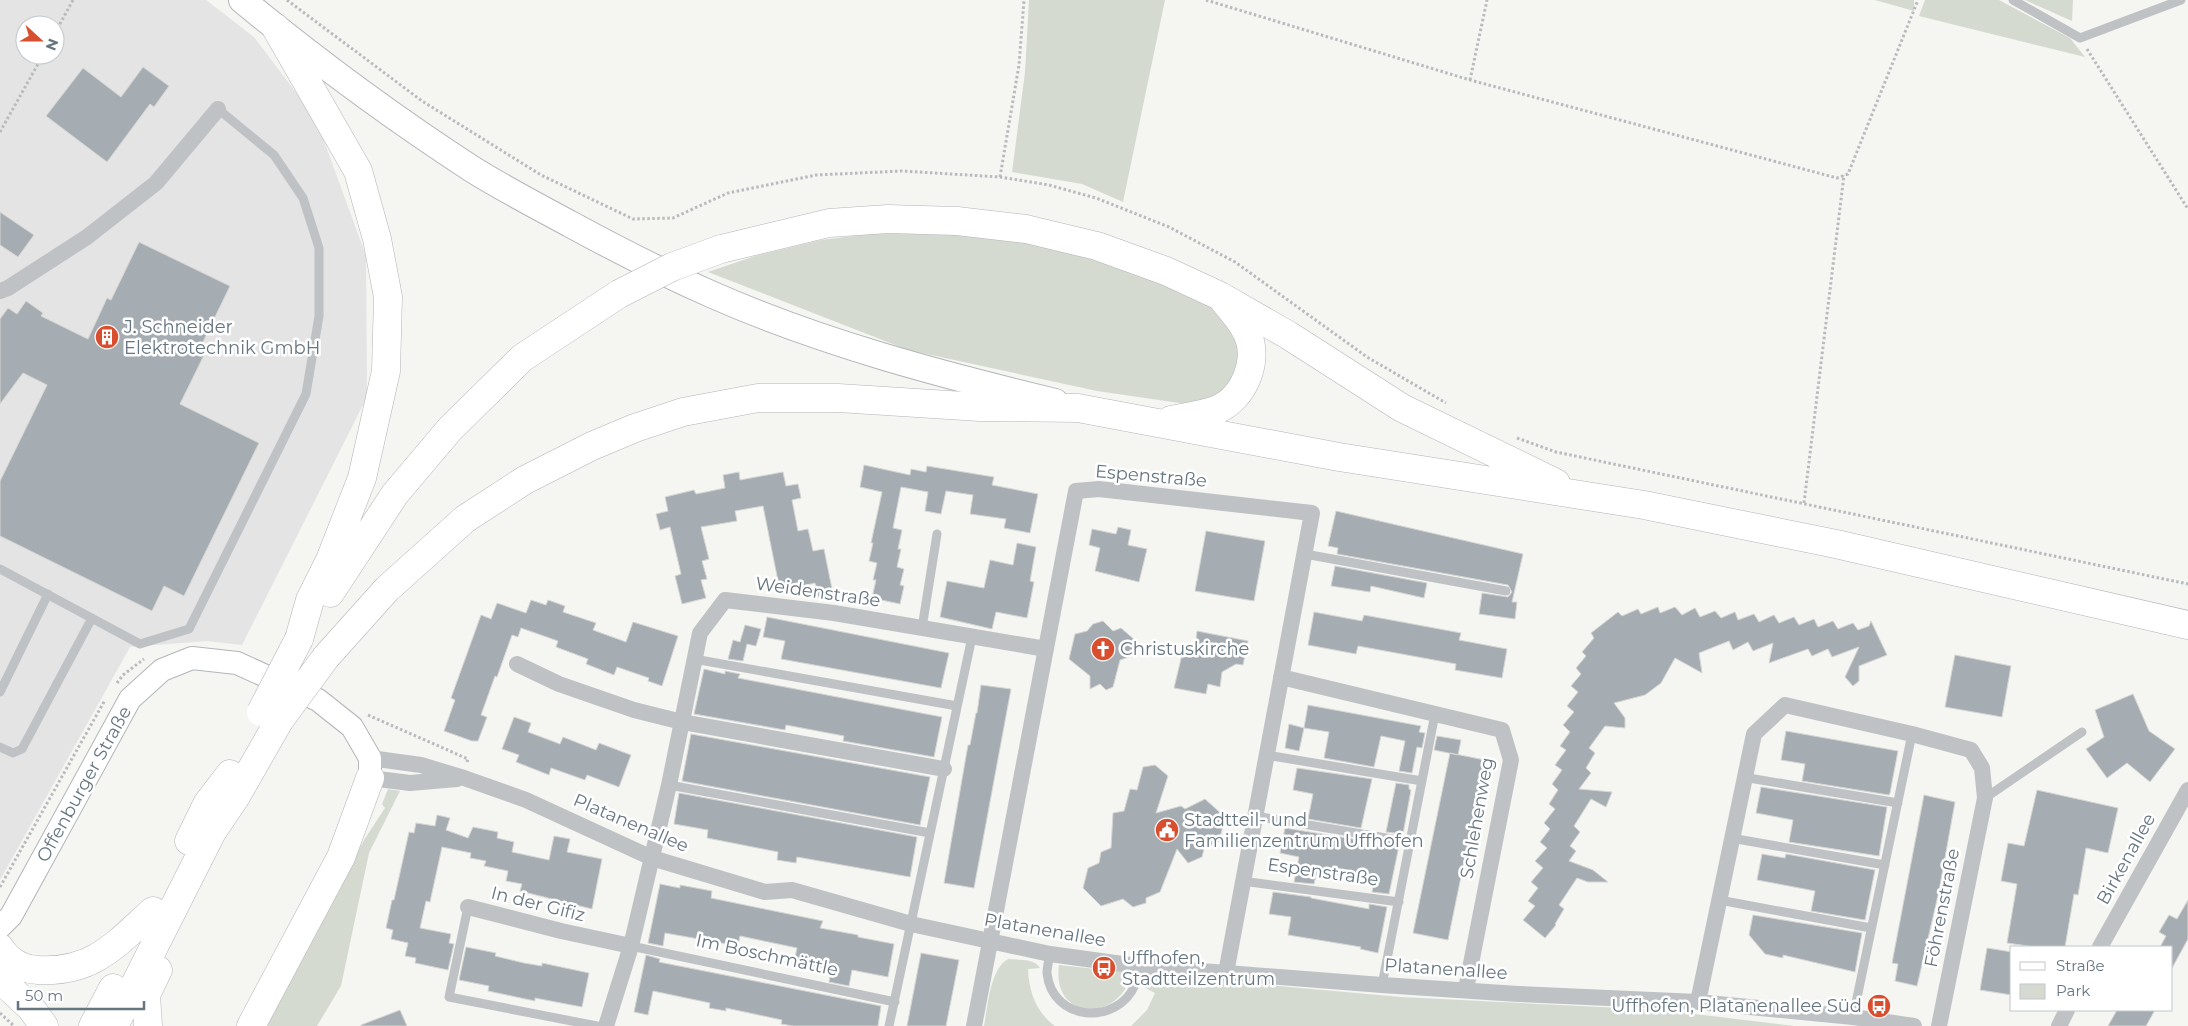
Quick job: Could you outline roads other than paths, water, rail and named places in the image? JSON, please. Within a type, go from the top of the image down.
[{"type":"highway","points":[[114,1026],[212,832],[232,786],[270,716],[299,639],[310,600],[330,560],[362,478],[386,371],[388,297],[377,239],[358,171],[276,28]]},
{"type":"highway","points":[[299,639],[395,494],[450,429],[522,358],[619,294],[672,267],[721,249],[829,223],[888,219],[957,221],[1026,229],[1097,246],[1166,271],[1220,296],[1288,335],[1402,408],[1580,494]]},
{"type":"highway","points":[[1160,423],[1217,409],[1233,399],[1245,383],[1251,365],[1252,348],[1247,332],[1220,296]]},
{"type":"highway","points":[[270,716],[387,589],[465,519],[525,480],[592,446],[683,412],[758,398],[838,398],[980,408],[1078,408],[1339,457],[1580,494],[1836,544],[2188,624]]},
{"type":"highway","points":[[251,1026],[341,857],[364,801],[370,768]]},
{"type":"highway","points":[[93,1026],[208,804],[232,786]]},
{"type":"highway","points":[[148,1026],[146,995],[214,857],[232,786]]},
{"type":"highway","points":[[0,948],[4,955],[23,969],[67,970],[93,961],[120,941],[153,911]]},
{"type":"highway","points":[[0,979],[31,1008],[44,1026]]},
{"type":"main road","points":[[242,0],[276,28],[392,114],[474,170],[626,254],[705,291],[832,340],[975,383],[1078,408]]},
{"type":"street","points":[[0,291],[8,288],[88,238],[156,183],[218,109]]},
{"type":"street","name":"Espenstraße","points":[[990,940],[1076,491],[1099,489],[1312,513],[1226,972]]},
{"type":"street","name":"Weidenstraße","points":[[652,858],[700,633],[725,600],[834,613],[1046,649]]},
{"type":"street","name":"Offenburger Straße","points":[[0,927],[11,916],[122,693],[162,670],[192,658],[238,663],[318,700],[352,727],[370,768]]},
{"type":"street","points":[[517,664],[559,684],[634,710],[682,722],[944,769]]},
{"type":"street","name":"Schlehenweg","points":[[1281,677],[1502,730],[1511,760],[1466,989]]},
{"type":"street","name":"Föhrenstraße","points":[[1698,1002],[1720,900],[1730,838],[1754,734],[1785,706],[1912,734],[1971,750],[1982,768],[1984,798],[1939,1026]]},
{"type":"street","name":"Platanenallee","points":[[370,768],[410,783],[464,778],[526,800],[652,858],[765,892],[792,890],[911,924],[1050,954],[1137,966],[1382,985],[1466,989],[1518,994],[1698,1002],[1853,1017],[1914,1026]]},
{"type":"street","name":"Birkenallee","points":[[2101,946],[2188,790]]},
{"type":"street","points":[[606,1026],[632,946],[652,858]]},
{"type":"street","name":"In der Gifiz","points":[[468,907],[561,931],[632,946]]},
{"type":"street","points":[[974,1026],[990,940]]},
{"type":"street","points":[[2059,1026],[2066,1011]]},
{"type":"lane","points":[[2013,0],[2080,38],[2181,0]]},
{"type":"lane","points":[[0,569],[140,644],[188,629],[306,394],[319,316],[319,248],[303,198],[274,155],[218,109]]},
{"type":"lane","points":[[922,628],[937,534]]},
{"type":"lane","points":[[1305,554],[1506,591]]},
{"type":"lane","points":[[0,692],[48,594]]},
{"type":"lane","points":[[0,747],[13,753],[22,749],[92,618]]},
{"type":"lane","points":[[890,1026],[972,637]]},
{"type":"lane","points":[[694,659],[957,706]]},
{"type":"lane","name":"Espenstraße","points":[[1382,985],[1434,714]]},
{"type":"lane","points":[[1984,798],[2082,732]]},
{"type":"lane","points":[[1853,1017],[1912,734]]},
{"type":"lane","points":[[1266,755],[1422,781]]},
{"type":"lane","points":[[1743,777],[1898,803]]},
{"type":"lane","points":[[669,785],[930,833]]},
{"type":"lane","points":[[1255,816],[1410,842]]},
{"type":"lane","points":[[1730,838],[1884,865]]},
{"type":"lane","name":"Espenstraße","points":[[1242,881],[1399,902]]},
{"type":"lane","points":[[1720,900],[1872,928]]},
{"type":"lane","name":"In der Gifiz","points":[[468,907],[449,997],[597,1026]]},
{"type":"lane","name":"Im Boschmättle","points":[[632,946],[894,1002]]},
{"type":"lane","points":[[1050,954],[1047,971],[1051,989],[1062,1004],[1077,1013],[1093,1017],[1112,1011],[1126,1000],[1135,984],[1137,966]]},
{"type":"place","name":"J. Schneider Elektrotechnik GmbH","points":[[107,337]]},
{"type":"place","name":"Christuskirche","points":[[1103,649]]},
{"type":"place","name":"Stadtteil- und Familienzentrum Uffhofen","points":[[1167,830]]},
{"type":"place","name":"Uffhofen, Stadtteilzentrum","points":[[1104,968]]},
{"type":"place","name":"Uffhofen, Platanenallee Süd","points":[[1879,1006]]}]
